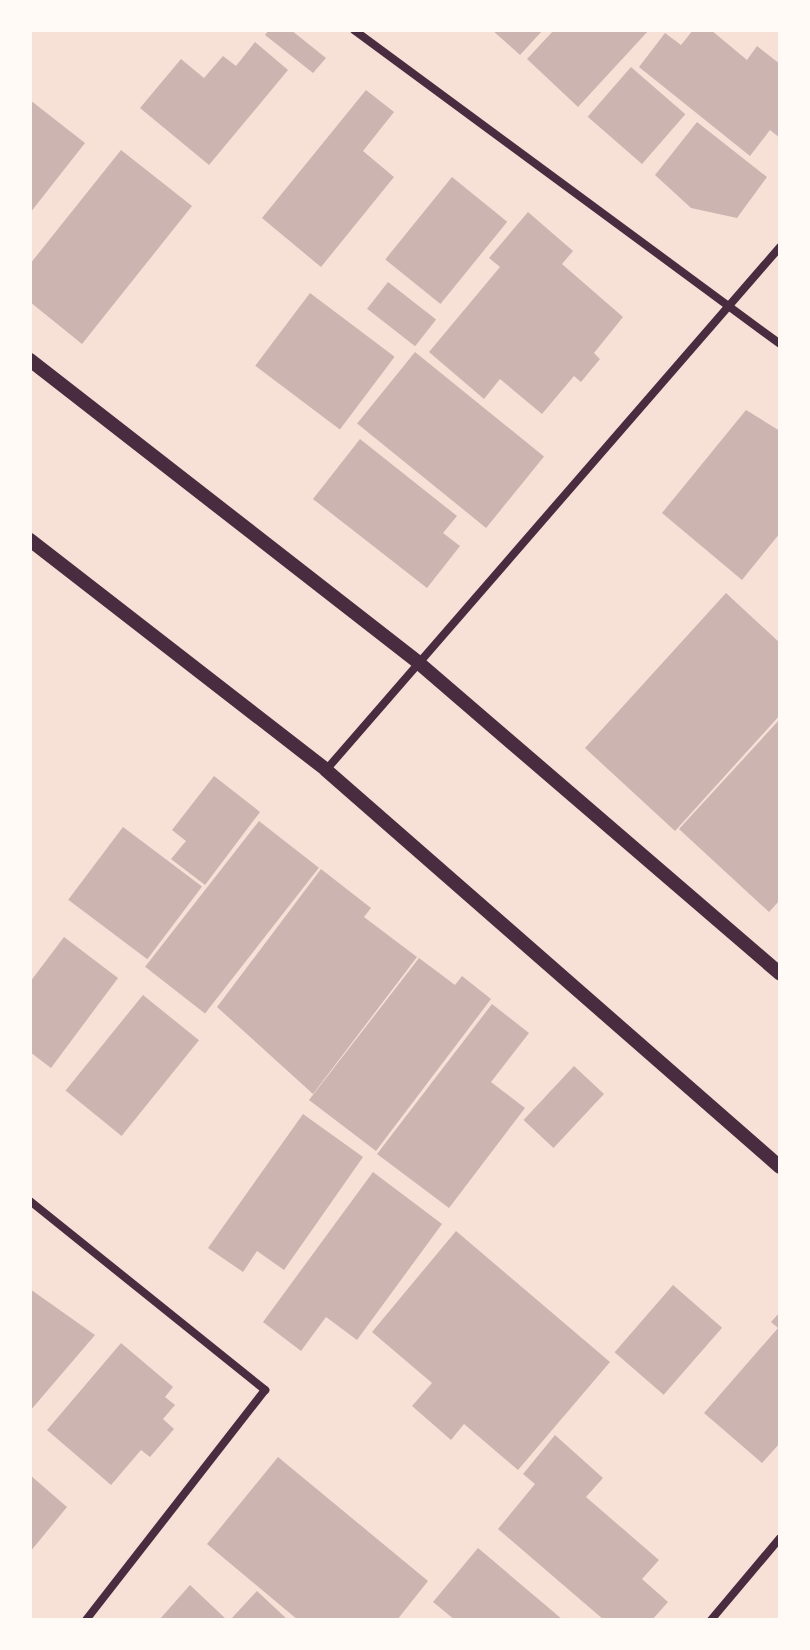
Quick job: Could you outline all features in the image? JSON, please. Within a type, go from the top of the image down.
[{"type":"street","points":[[354,30],[732,302],[780,344]]},
{"type":"street","points":[[326,770],[780,247]]},
{"type":"street","points":[[30,360],[420,664],[780,974]]},
{"type":"street","points":[[30,540],[326,770],[780,1167]]},
{"type":"street","points":[[30,1201],[265,1390],[86,1620]]},
{"type":"street","points":[[711,1620],[780,1538]]},
{"type":"building","points":[[269,30],[291,30],[326,58],[313,73],[265,35]]},
{"type":"building","points":[[492,30],[543,30],[520,55]]},
{"type":"building","points":[[554,30],[649,30],[578,107],[527,59]]},
{"type":"building","points":[[693,30],[711,30],[747,60],[757,46],[780,64],[780,138],[770,130],[750,156],[639,67],[665,33],[681,45]]},
{"type":"building","points":[[255,42],[288,70],[209,165],[140,108],[181,59],[204,78],[223,56],[236,66]]},
{"type":"building","points":[[631,67],[685,114],[642,164],[588,117]]},
{"type":"building","points":[[366,90],[394,112],[363,151],[394,177],[321,267],[262,218]]},
{"type":"building","points":[[30,100],[85,143],[30,213]]},
{"type":"building","points":[[697,122],[767,177],[737,218],[691,208],[655,175]]},
{"type":"building","points":[[121,150],[192,206],[82,344],[30,302],[30,264]]},
{"type":"building","points":[[452,177],[507,222],[440,304],[385,259]]},
{"type":"building","points":[[528,212],[573,251],[562,264],[623,317],[594,353],[600,359],[581,382],[574,376],[542,414],[500,379],[484,399],[429,352],[500,267],[489,258]]},
{"type":"building","points":[[388,282],[436,320],[415,346],[367,309]]},
{"type":"building","points":[[310,293],[395,357],[340,429],[255,366]]},
{"type":"building","points":[[415,352],[544,456],[486,528],[357,423]]},
{"type":"building","points":[[746,410],[780,431],[780,533],[742,580],[662,513]]},
{"type":"building","points":[[360,439],[457,516],[443,533],[460,546],[427,588],[313,499]]},
{"type":"building","points":[[726,593],[780,643],[780,715],[675,831],[585,748]]},
{"type":"building","points":[[780,719],[780,900],[769,912],[679,829]]},
{"type":"building","points":[[214,776],[260,812],[205,885],[171,859],[186,841],[172,830]]},
{"type":"building","points":[[259,821],[319,868],[205,1014],[145,967]]},
{"type":"building","points":[[123,827],[202,887],[147,959],[68,900]]},
{"type":"building","points":[[321,869],[371,908],[364,917],[417,957],[313,1094],[217,1007]]},
{"type":"building","points":[[64,937],[118,978],[51,1068],[30,1052],[30,982]]},
{"type":"building","points":[[419,958],[455,985],[462,976],[491,999],[376,1151],[309,1100]]},
{"type":"building","points":[[143,995],[199,1040],[122,1136],[66,1091]]},
{"type":"building","points":[[492,1004],[529,1033],[491,1082],[525,1108],[449,1208],[377,1154]]},
{"type":"building","points":[[574,1066],[604,1094],[554,1148],[524,1120]]},
{"type":"building","points":[[303,1114],[363,1157],[284,1270],[257,1251],[243,1272],[208,1248]]},
{"type":"building","points":[[373,1172],[442,1224],[357,1340],[326,1317],[301,1351],[263,1322]]},
{"type":"building","points":[[456,1231],[610,1362],[518,1470],[464,1424],[451,1440],[412,1406],[432,1383],[372,1332]]},
{"type":"building","points":[[673,1285],[722,1328],[664,1395],[615,1352]]},
{"type":"building","points":[[30,1289],[95,1335],[30,1411]]},
{"type":"building","points":[[780,1312],[780,1443],[762,1463],[704,1413],[778,1328],[771,1322]]},
{"type":"building","points":[[121,1343],[173,1387],[165,1397],[175,1405],[163,1419],[174,1429],[150,1457],[141,1450],[111,1485],[47,1430]]},
{"type":"building","points":[[555,1435],[603,1478],[586,1497],[659,1560],[642,1579],[668,1602],[652,1620],[604,1620],[498,1529],[535,1484],[523,1474]]},
{"type":"building","points":[[278,1457],[428,1581],[397,1620],[298,1620],[207,1544]]},
{"type":"building","points":[[30,1475],[67,1507],[30,1552]]},
{"type":"building","points":[[478,1548],[563,1620],[455,1620],[433,1602]]},
{"type":"building","points":[[190,1585],[227,1620],[159,1620]]},
{"type":"building","points":[[257,1591],[288,1620],[230,1620]]}]
